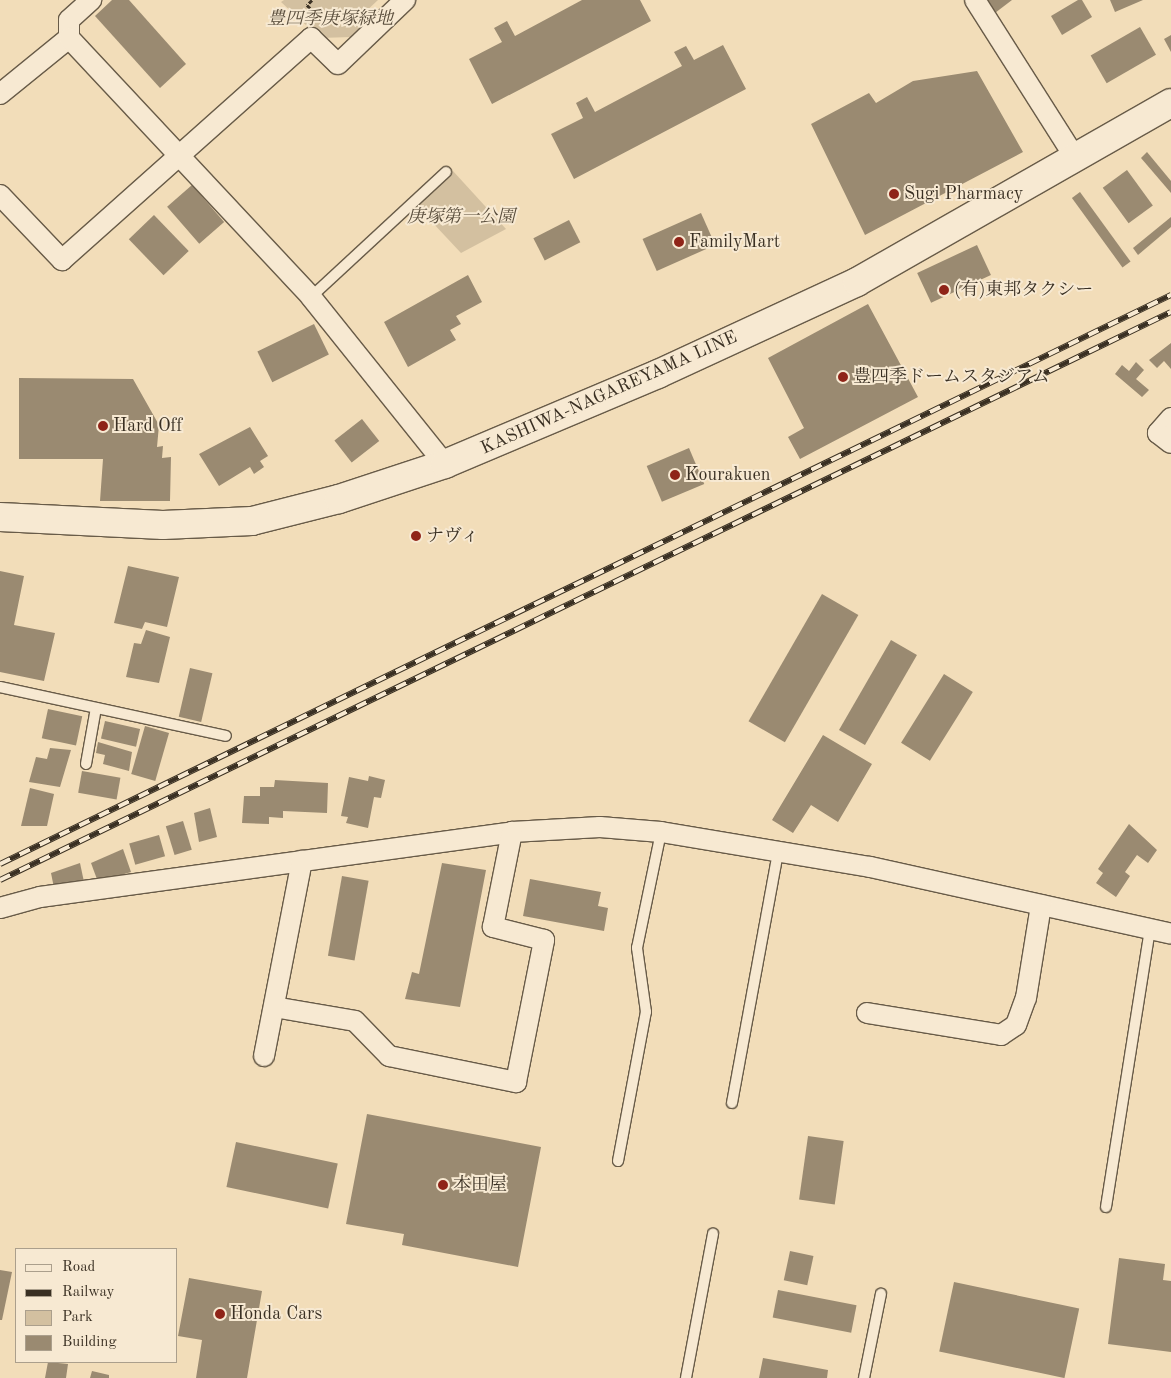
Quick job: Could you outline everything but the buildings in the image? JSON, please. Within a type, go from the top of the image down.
[{"type":"main road","name":"KASHIWA-NAGAREYAMA LINE","points":[[0,517],[164,525],[252,521],[340,499],[445,464],[658,374],[856,282],[1076,159],[1171,103]]},
{"type":"street","points":[[91,0],[69,20],[69,38],[184,156],[311,297],[445,464]]},
{"type":"street","points":[[0,195],[62,260],[184,156],[311,38],[338,64],[405,0]]},
{"type":"street","points":[[975,0],[1076,159]]},
{"type":"street","points":[[0,94],[69,38]]},
{"type":"street","points":[[1171,418],[1158,433],[1171,444]]},
{"type":"street","points":[[0,908],[40,897],[512,832],[600,827],[661,832],[870,867],[1171,934]]},
{"type":"street","points":[[274,1006],[355,1021],[389,1056],[516,1082],[544,940],[492,927],[512,832]]},
{"type":"street","points":[[264,1056],[302,861]]},
{"type":"street","points":[[867,1013],[1001,1035],[1016,1025],[1026,998],[1041,905]]},
{"type":"lane","points":[[311,297],[446,172]]},
{"type":"lane","points":[[0,687],[226,736]]},
{"type":"lane","points":[[86,764],[96,708]]},
{"type":"lane","points":[[618,1161],[646,1012],[638,948],[661,832]]},
{"type":"lane","points":[[732,1103],[778,853]]},
{"type":"lane","points":[[1106,1207],[1150,929]]},
{"type":"lane","points":[[686,1378],[713,1234]]},
{"type":"lane","points":[[864,1378],[881,1294]]},
{"type":"green space","name":"豊四季庚塚緑地","points":[[284,0],[378,0],[362,15],[364,25],[352,37],[320,38],[281,2]]},
{"type":"green space","name":"庚塚第一公園","points":[[453,171],[506,229],[461,253],[416,205]]},
{"type":"railway","points":[[0,864],[1171,295]]},
{"type":"railway","points":[[0,880],[1171,312]]},
{"type":"place","name":"Sugi Pharmacy","points":[[894,194]]},
{"type":"place","name":"FamilyMart","points":[[679,242]]},
{"type":"place","name":"(有)東邦タクシー","points":[[944,290]]},
{"type":"place","name":"豊四季ドームスタジアム","points":[[843,377]]},
{"type":"place","name":"Hard Off","points":[[103,426]]},
{"type":"place","name":"Kourakuen","points":[[675,475]]},
{"type":"place","name":"ナヴィ","points":[[416,536]]},
{"type":"place","name":"本田屋","points":[[443,1185]]},
{"type":"place","name":"Honda Cars","points":[[220,1314]]}]
